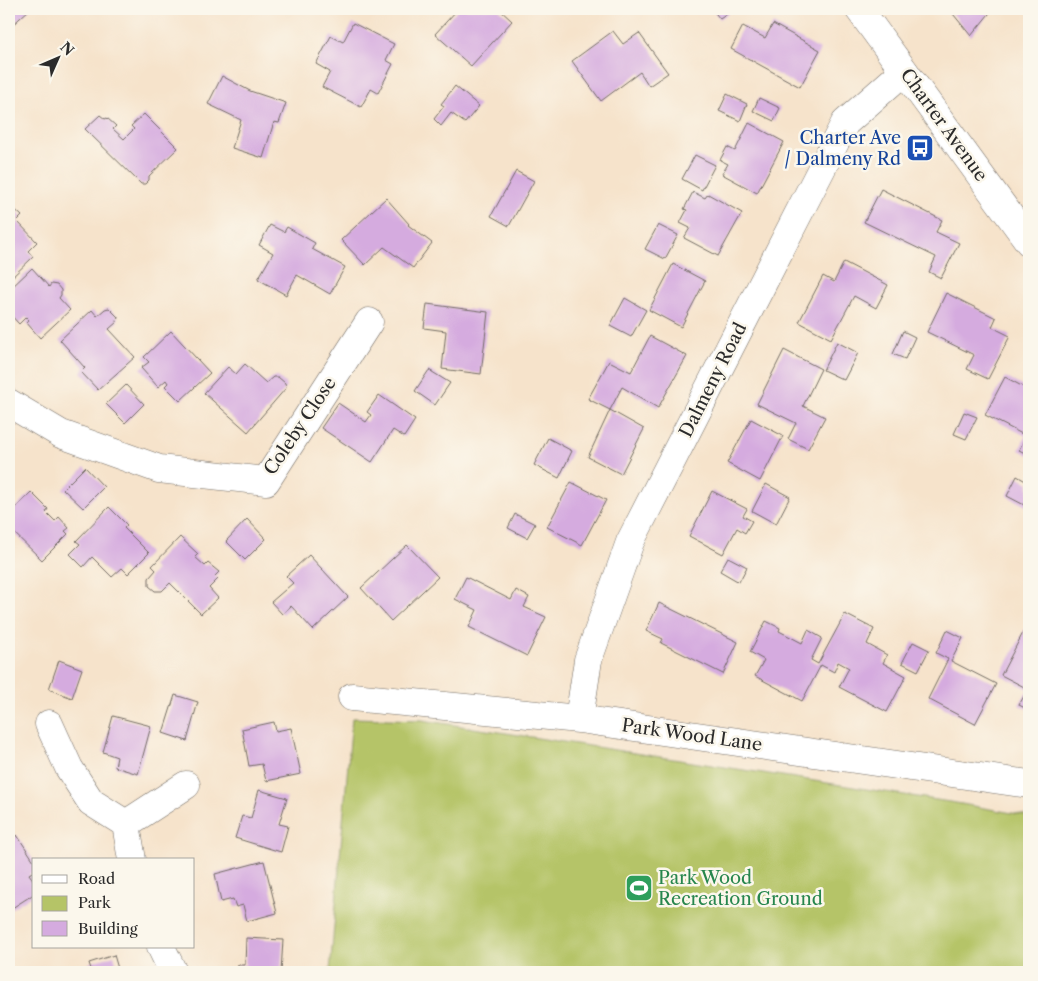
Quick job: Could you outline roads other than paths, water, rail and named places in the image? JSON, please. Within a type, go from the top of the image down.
[{"type":"street","name":"Charter Avenue","points":[[859,9],[1029,242]]},
{"type":"street","name":"Dalmeny Road","points":[[579,719],[588,660],[630,542],[845,123],[904,71]]},
{"type":"street","name":"Coleby Close","points":[[9,403],[61,434],[159,469],[266,481],[368,322]]},
{"type":"street","name":"Park Wood Lane","points":[[352,697],[579,719],[1029,784]]},
{"type":"street","points":[[49,724],[70,768],[91,802],[126,824],[132,858]]},
{"type":"street","points":[[126,824],[186,785]]},
{"type":"street","points":[[161,948],[172,972]]},
{"type":"place","name":"Charter Ave / Dalmeny Rd","points":[[920,148]]},
{"type":"place","name":"Park Wood Recreation Ground","points":[[639,888]]}]
